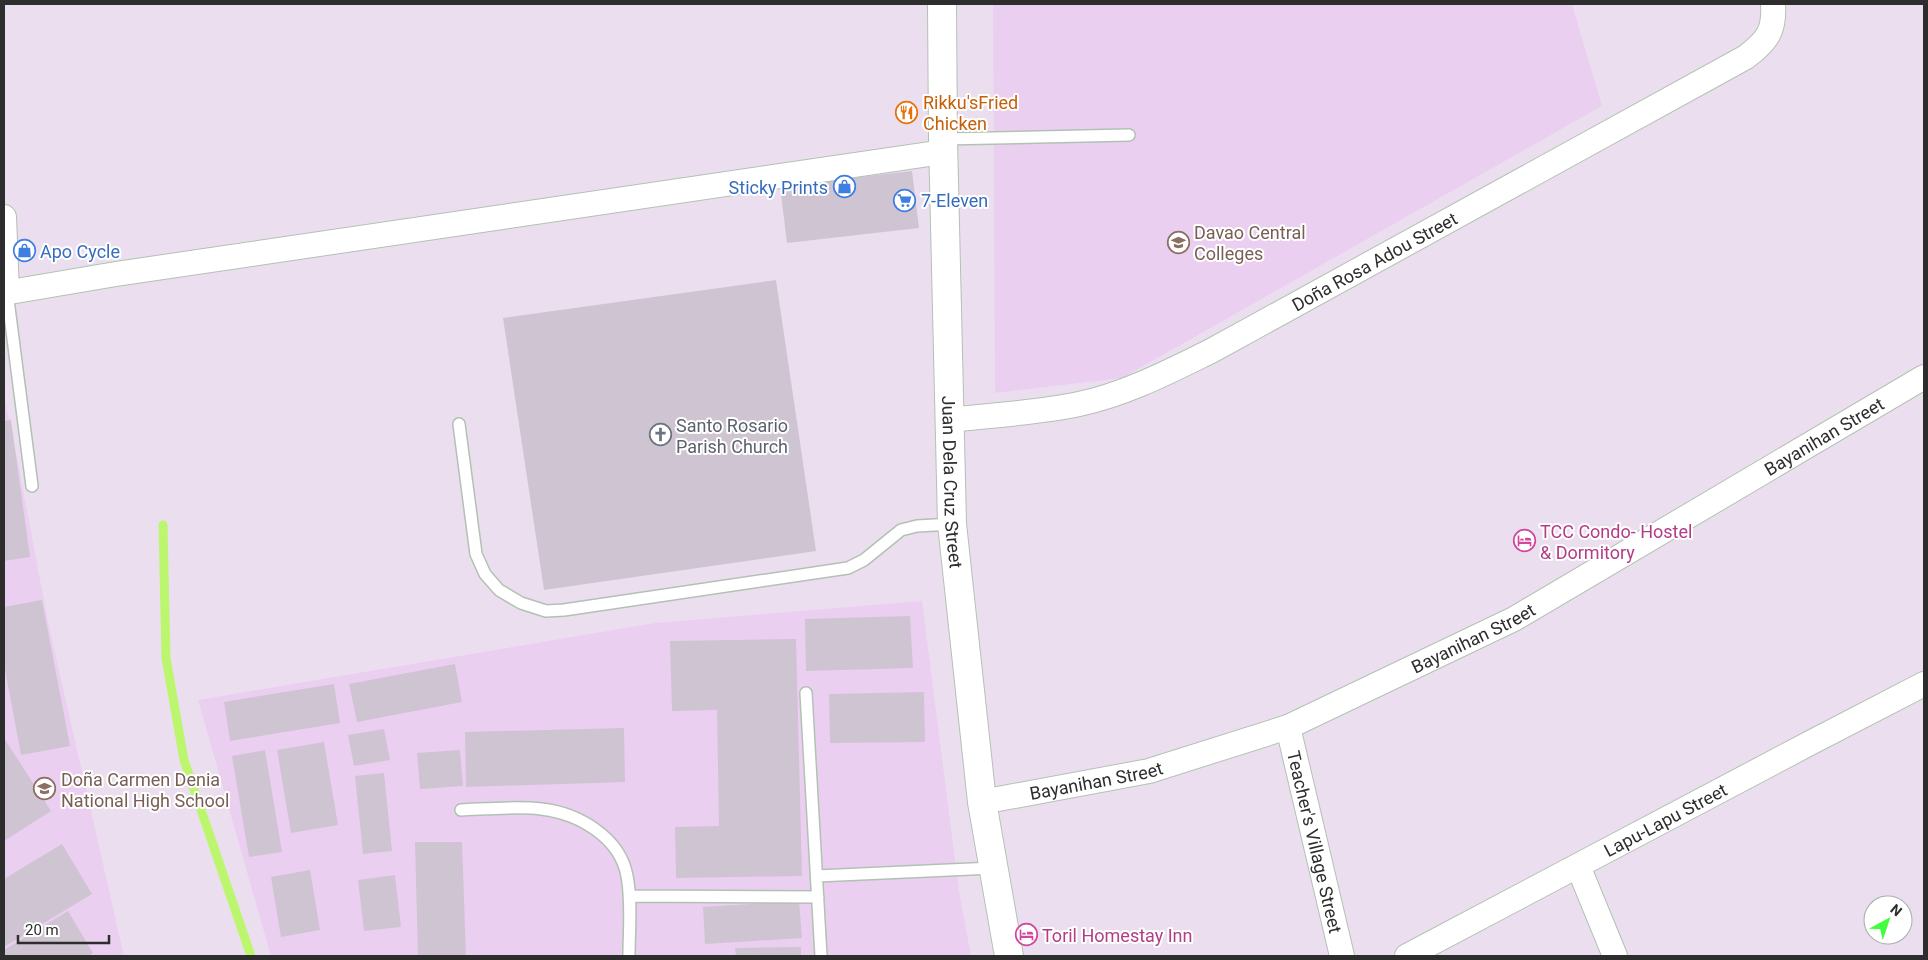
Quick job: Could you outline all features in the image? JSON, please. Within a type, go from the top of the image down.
[{"type":"street","name":"Juan Dela Cruz Street","points":[[942,4],[943,145],[952,524],[982,802],[1009,956]]},
{"type":"street","name":"Doña Rosa Adou Street","points":[[950,420],[1080,404],[1104,398],[1147,382],[1211,351],[1746,57],[1770,33],[1774,14],[1773,4]]},
{"type":"street","points":[[4,217],[5,292],[943,145]]},
{"type":"street","name":"Bayanihan Street","points":[[982,802],[1149,771],[1288,728],[1514,619],[1924,377]]},
{"type":"street","name":"Lapu-Lapu Street","points":[[1407,956],[1924,684]]},
{"type":"street","name":"Teacher's Village Street","points":[[1288,728],[1342,956]]},
{"type":"street","points":[[1578,866],[1615,956]]},
{"type":"lane","points":[[943,145],[1129,135]]},
{"type":"lane","points":[[5,292],[32,486]]},
{"type":"lane","points":[[459,424],[476,554],[485,574],[499,590],[521,603],[546,611],[574,609],[848,568],[864,560],[901,530],[917,526],[952,524]]},
{"type":"lane","points":[[806,694],[821,956]]},
{"type":"lane","points":[[461,810],[540,808],[565,813],[591,826],[610,841],[623,859],[628,877],[629,956]]},
{"type":"lane","points":[[816,876],[993,868]]},
{"type":"lane","points":[[629,896],[818,897]]},
{"type":"shaded area","name":"Davao Central Colleges","points":[[993,4],[1572,4],[1602,106],[1122,378],[995,393]]},
{"type":"shaded area","name":"Doña Carmen Denia National High School","points":[[4,395],[48,622],[124,956],[4,956]]},
{"type":"shaded area","points":[[922,601],[959,891],[971,956],[271,956],[198,700],[655,623]]},
{"type":"building","points":[[912,171],[919,228],[787,243],[780,186]]},
{"type":"building","name":"Santo Rosario Parish Church","points":[[776,280],[816,551],[544,590],[503,318]]},
{"type":"building","points":[[11,420],[30,557],[4,561],[4,421]]},
{"type":"building","points":[[42,600],[70,746],[21,755],[4,664],[4,607]]},
{"type":"building","points":[[910,616],[913,668],[806,671],[805,619]]},
{"type":"building","points":[[796,639],[802,876],[676,878],[675,827],[719,826],[717,710],[672,711],[670,641]]},
{"type":"building","points":[[455,664],[462,702],[357,722],[349,684]]},
{"type":"building","points":[[334,684],[340,723],[230,741],[224,702]]},
{"type":"building","points":[[924,692],[925,742],[830,743],[829,694]]},
{"type":"building","points":[[624,728],[625,782],[466,787],[465,732]]},
{"type":"building","points":[[384,729],[390,760],[354,766],[348,735]]},
{"type":"building","points":[[4,738],[51,811],[4,841]]},
{"type":"building","points":[[324,742],[338,825],[291,833],[277,750]]},
{"type":"building","points":[[265,750],[282,852],[249,857],[232,756]]},
{"type":"building","points":[[460,750],[463,786],[420,789],[417,753]]},
{"type":"building","points":[[384,773],[392,851],[363,854],[355,776]]},
{"type":"building","points":[[415,842],[462,842],[466,956],[418,956]]},
{"type":"building","points":[[62,844],[92,894],[4,947],[4,879]]},
{"type":"building","points":[[310,870],[320,930],[281,937],[271,877]]},
{"type":"building","points":[[395,875],[401,927],[364,931],[358,880]]},
{"type":"building","points":[[799,901],[802,938],[705,944],[703,907]]},
{"type":"building","points":[[68,911],[93,953],[89,956],[4,956],[4,950]]},
{"type":"building","points":[[801,947],[801,956],[736,956],[735,948]]},
{"type":"waterway","points":[[163,525],[166,658],[184,760],[251,956]]},
{"type":"place","name":"Rikku'sFried Chicken","points":[[907,112]]},
{"type":"place","name":"Sticky Prints","points":[[844,187]]},
{"type":"place","name":"7-Eleven","points":[[905,200]]},
{"type":"place","name":"Davao Central Colleges","points":[[1178,242]]},
{"type":"place","name":"Apo Cycle","points":[[24,251]]},
{"type":"place","name":"Santo Rosario Parish Church","points":[[660,435]]},
{"type":"place","name":"TCC Condo- Hostel & Dormitory","points":[[1524,541]]},
{"type":"place","name":"Doña Carmen Denia National High School","points":[[45,789]]},
{"type":"place","name":"Toril Homestay Inn","points":[[1026,935]]}]
